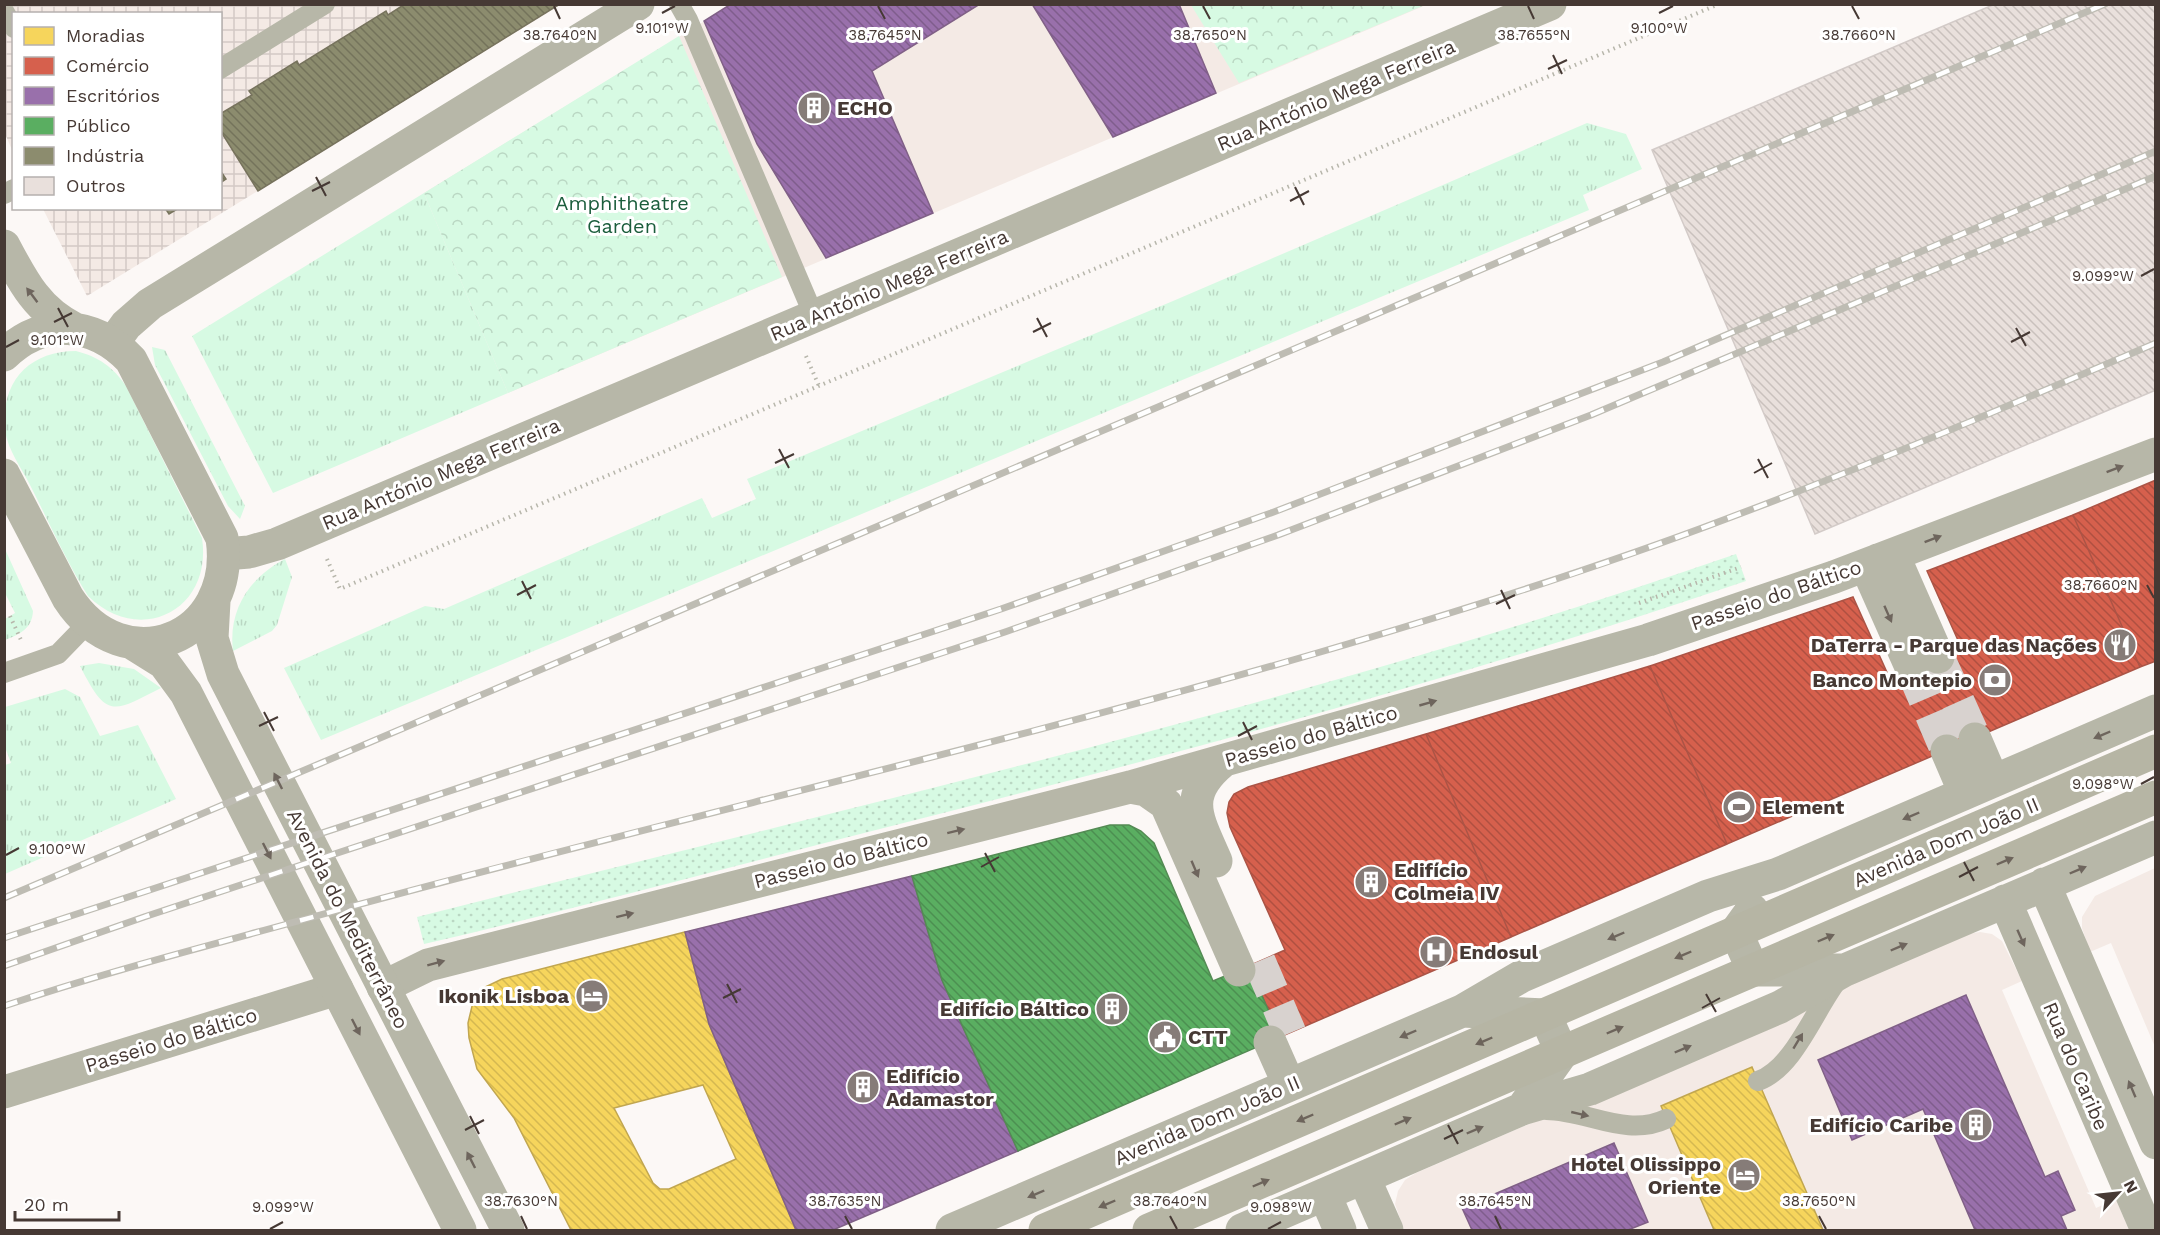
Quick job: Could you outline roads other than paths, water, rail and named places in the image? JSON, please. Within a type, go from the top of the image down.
[{"type":"main road","name":"Avenida Dom João II","points":[[1045,1230],[2156,751]]},
{"type":"main road","name":"Avenida Dom João II","points":[[1149,1230],[2156,796]]},
{"type":"street","points":[[112,343],[126,325],[150,304],[638,4]]},
{"type":"street","name":"Rua António Mega Ferreira","points":[[224,554],[249,552],[277,544],[1550,4]]},
{"type":"street","points":[[4,246],[35,300],[53,316],[75,329]]},
{"type":"street","points":[[4,337],[75,329],[91,332],[112,343],[131,360],[140,374],[216,523],[224,554],[224,570],[214,601],[205,614],[180,634],[148,643],[132,643]]},
{"type":"street","points":[[4,355],[21,342],[43,331]]},
{"type":"street","name":"Passeio do Báltico","points":[[383,987],[428,965],[1130,787],[1648,639],[1878,560],[2156,454]]},
{"type":"street","points":[[4,475],[68,598],[88,623],[108,636],[132,643],[164,663],[180,682],[460,1230]]},
{"type":"street","points":[[1878,560],[1872,579],[1925,663]]},
{"type":"street","name":"Avenida do Mediterrâneo","points":[[214,601],[211,626],[218,663],[508,1230]]},
{"type":"street","name":"Avenida Dom João II","points":[[952,1230],[1462,1011],[1532,972],[1708,896],[1778,874],[2156,711]]},
{"type":"street","points":[[1961,745],[1979,787]]},
{"type":"street","points":[[1130,787],[1146,790],[1166,804],[1249,966],[1197,811],[1197,790],[1202,781],[1222,762]]},
{"type":"street","name":"Avenida Dom João II","points":[[1242,1230],[1522,1109],[1590,1089],[1688,1047],[1780,1006],[1845,970],[2156,837]]},
{"type":"street","points":[[1753,970],[1736,932],[1778,874]]},
{"type":"street","points":[[2044,884],[2156,1143]]},
{"type":"street","name":"Rua do Caribe","points":[[2005,901],[2147,1230]]},
{"type":"street","name":"Avenida Dom João II","points":[[1753,970],[1845,970]]},
{"type":"street","name":"Passeio do Báltico","points":[[4,1092],[337,989]]},
{"type":"street","name":"Avenida Dom João II","points":[[1462,1011],[1545,1015]]},
{"type":"street","points":[[1522,1109],[1562,1053],[1545,1015]]},
{"type":"street","points":[[1280,1037],[1299,1081]]},
{"type":"street","points":[[1364,1178],[1387,1230]]},
{"type":"street","points":[[1325,1195],[1340,1230]]},
{"type":"lane","points":[[222,68],[325,4]]},
{"type":"lane","points":[[679,4],[688,20],[814,316]]},
{"type":"lane","points":[[4,11],[12,25]]},
{"type":"lane","points":[[4,673],[58,654],[88,623]]},
{"type":"lane","points":[[1758,1081],[1769,1077],[1785,1062],[1825,996],[1845,970]]},
{"type":"lane","points":[[1522,1109],[1562,1110],[1631,1127],[1650,1126],[1666,1119]]},
{"type":"tunnel","points":[[1938,657],[1975,739]]},
{"type":"tunnel","points":[[1912,669],[1947,751]]},
{"type":"tunnel","points":[[1259,961],[1290,1033]]},
{"type":"railway","points":[[4,898],[2105,4]]},
{"type":"railway","points":[[4,938],[1001,609],[1271,513],[1663,362],[2156,151]]},
{"type":"railway","points":[[4,966],[144,917],[1005,632],[1278,535],[1591,415],[2156,176]]},
{"type":"railway","points":[[4,1006],[122,969],[320,915],[1069,722],[1420,622],[1676,538],[1888,456],[2156,343]]},
{"type":"place","name":"ECHO","points":[[814,108]]},
{"type":"place","name":"DaTerra - Parque das Nações","points":[[2120,645]]},
{"type":"place","name":"Banco Montepio","points":[[1995,680]]},
{"type":"place","name":"Element","points":[[1739,807]]},
{"type":"place","name":"Edifício Colmeia IV","points":[[1371,882]]},
{"type":"place","name":"Endosul","points":[[1436,952]]},
{"type":"place","name":"Ikonik Lisboa","points":[[592,996]]},
{"type":"place","name":"Edifício Báltico","points":[[1112,1009]]},
{"type":"place","name":"CTT","points":[[1165,1037]]},
{"type":"place","name":"Edifício Adamastor","points":[[863,1087]]},
{"type":"place","name":"Edifício Caribe","points":[[1976,1125]]},
{"type":"place","name":"Hotel Olissippo Oriente","points":[[1744,1175]]},
{"type":"park label","name":"Amphitheatre Garden","points":[[622,214]]}]
